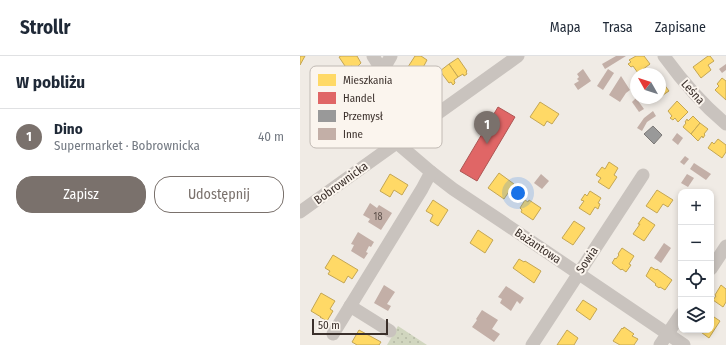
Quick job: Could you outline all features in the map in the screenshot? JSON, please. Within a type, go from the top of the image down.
[{"type":"street","points":[[373,56],[380,66]]},
{"type":"street","points":[[385,66],[391,56]]},
{"type":"street","name":"Bobrownicka","points":[[442,111],[518,56]]},
{"type":"street","name":"Leśna","points":[[664,56],[698,99],[726,124]]},
{"type":"street","name":"Bobrownicka","points":[[300,212],[390,148]]},
{"type":"street","name":"Bażantowa","points":[[403,148],[453,189],[578,273],[664,340],[684,345]]},
{"type":"street","points":[[334,334],[431,172]]},
{"type":"street","name":"Sowia","points":[[532,345],[643,175]]},
{"type":"street","points":[[714,264],[726,246]]},
{"type":"street","points":[[350,306],[390,331]]},
{"type":"street","points":[[664,340],[678,319]]},
{"type":"green space","points":[[398,326],[427,345],[387,345]]},
{"type":"building: Mieszkania","points":[[300,56],[305,56],[300,65]]},
{"type":"building: Mieszkania","points":[[357,56],[361,63],[358,66],[345,66],[339,57]]},
{"type":"building: Mieszkania","points":[[415,56],[421,56],[427,60],[424,66],[409,66]]},
{"type":"building: Mieszkania","points":[[636,56],[644,56],[650,64],[645,68],[634,68],[628,64],[631,62],[629,60]]},
{"type":"building: Mieszkania","points":[[710,56],[714,61],[708,65],[711,70],[701,78],[693,67]]},
{"type":"building: Mieszkania","points":[[458,58],[467,71],[467,74],[464,76],[463,74],[458,77],[449,64]]},
{"type":"building: Mieszkania","points":[[449,64],[458,77],[454,80],[455,83],[453,85],[451,82],[449,83],[442,74],[442,69]]},
{"type":"building: Mieszkania","points":[[722,78],[726,81],[726,100],[715,90],[719,86],[717,84]]},
{"type":"building: Mieszkania","points":[[677,101],[688,112],[678,122],[675,118],[673,120],[670,118],[672,116],[668,111]]},
{"type":"building: Mieszkania","points":[[540,102],[559,114],[552,124],[547,121],[544,126],[530,117]]},
{"type":"building: Mieszkania","points":[[693,116],[700,123],[691,134],[683,127],[687,119],[688,121]]},
{"type":"building: Mieszkania","points":[[700,123],[708,129],[703,138],[702,136],[698,141],[691,134]]},
{"type":"building: Mieszkania","points":[[718,139],[726,145],[726,152],[722,158],[708,148],[712,142],[714,144]]},
{"type":"building: Mieszkania","points":[[609,162],[618,168],[614,175],[617,177],[609,189],[598,182],[601,178],[596,175],[602,167],[605,169]]},
{"type":"building: Mieszkania","points":[[499,173],[514,184],[504,199],[488,188]]},
{"type":"building: Mieszkania","points":[[390,174],[408,185],[402,195],[394,190],[390,197],[380,191]]},
{"type":"building: Mieszkania","points":[[657,190],[673,200],[668,207],[663,204],[657,213],[646,206]]},
{"type":"building: Mieszkania","points":[[590,191],[601,198],[598,203],[600,204],[598,209],[595,207],[590,215],[579,208],[584,201],[581,200],[585,194],[587,196]]},
{"type":"building: Mieszkania","points":[[433,200],[448,210],[438,226],[430,221],[433,215],[426,211]]},
{"type":"building: Mieszkania","points":[[525,200],[528,202],[529,200],[541,208],[533,220],[521,212],[522,210],[520,208]]},
{"type":"building: Mieszkania","points":[[643,217],[655,225],[644,241],[633,234]]},
{"type":"building: Mieszkania","points":[[574,221],[585,228],[573,245],[562,238]]},
{"type":"building: Mieszkania","points":[[478,230],[493,240],[485,253],[470,243]]},
{"type":"building: Mieszkania","points":[[622,248],[634,256],[629,264],[631,265],[626,272],[612,263],[619,255],[618,254]]},
{"type":"building: Mieszkania","points":[[333,255],[358,270],[352,279],[348,276],[344,283],[328,274],[330,271],[325,268]]},
{"type":"building: Mieszkania","points":[[519,259],[541,271],[534,283],[513,268]]},
{"type":"building: Mieszkania","points":[[651,267],[656,270],[657,269],[672,280],[665,290],[660,287],[659,288],[646,276]]},
{"type":"building: Mieszkania","points":[[721,285],[726,289],[726,302],[723,307],[714,301],[715,295]]},
{"type":"building: Mieszkania","points":[[321,293],[335,301],[330,309],[333,311],[327,321],[311,311]]},
{"type":"building: Mieszkania","points":[[583,300],[597,309],[590,320],[576,310]]},
{"type":"building: Mieszkania","points":[[714,317],[720,321],[714,330]]},
{"type":"building: Mieszkania","points":[[624,327],[634,334],[632,336],[638,339],[634,345],[620,345],[613,341]]},
{"type":"building: Mieszkania","points":[[359,330],[381,342],[379,345],[357,345],[352,342]]},
{"type":"building: Mieszkania","points":[[567,330],[578,338],[574,345],[557,345]]},
{"type":"building: Mieszkania","points":[[702,333],[712,333],[709,338]]},
{"type":"building: Handel","points":[[498,107],[515,117],[477,181],[460,171]]},
{"type":"building: Przemysł","points":[[653,126],[662,135],[654,144],[644,134]]},
{"type":"building: Inne","points":[[616,56],[626,56],[605,69],[602,64]]},
{"type":"building: Inne","points":[[726,64],[726,70],[722,73],[719,69]]},
{"type":"building: Inne","points":[[583,69],[591,81],[578,90],[574,84],[579,81],[577,79],[579,77],[577,74]]},
{"type":"building: Inne","points":[[608,69],[614,73],[603,90],[597,86]]},
{"type":"building: Inne","points":[[621,76],[630,90],[620,102],[609,95]]},
{"type":"building: Inne","points":[[633,104],[640,104],[644,109],[639,112]]},
{"type":"building: Inne","points":[[653,111],[656,116],[647,122],[642,131],[637,128],[644,118]]},
{"type":"building: Inne","points":[[677,133],[683,138],[678,145],[672,140]]},
{"type":"building: Inne","points":[[685,156],[689,159],[684,165],[680,162]]},
{"type":"building: Inne","points":[[694,163],[711,174],[706,180],[690,169]]},
{"type":"building: Inne","points":[[541,174],[549,181],[542,189],[534,183]]},
{"type":"building: Inne","points":[[687,174],[694,178],[688,187],[681,183]]},
{"type":"building: Inne","points":[[370,203],[377,208],[379,205],[392,213],[381,230],[368,222],[370,219],[363,215]]},
{"type":"building: Inne","points":[[358,232],[374,242],[371,247],[369,246],[366,252],[368,253],[364,259],[351,251],[354,245],[351,244]]},
{"type":"building: Inne","points":[[664,243],[671,248],[661,263],[654,258]]},
{"type":"building: Inne","points":[[384,285],[395,292],[387,304],[391,306],[388,311],[374,303]]},
{"type":"building: Inne","points":[[506,286],[524,298],[520,304],[517,301],[511,311],[500,303],[502,299],[498,297]]},
{"type":"building: Inne","points":[[482,310],[498,320],[492,329],[500,334],[494,342],[472,327]]},
{"type":"place","name":"Dino","points":[[487,144]]}]
